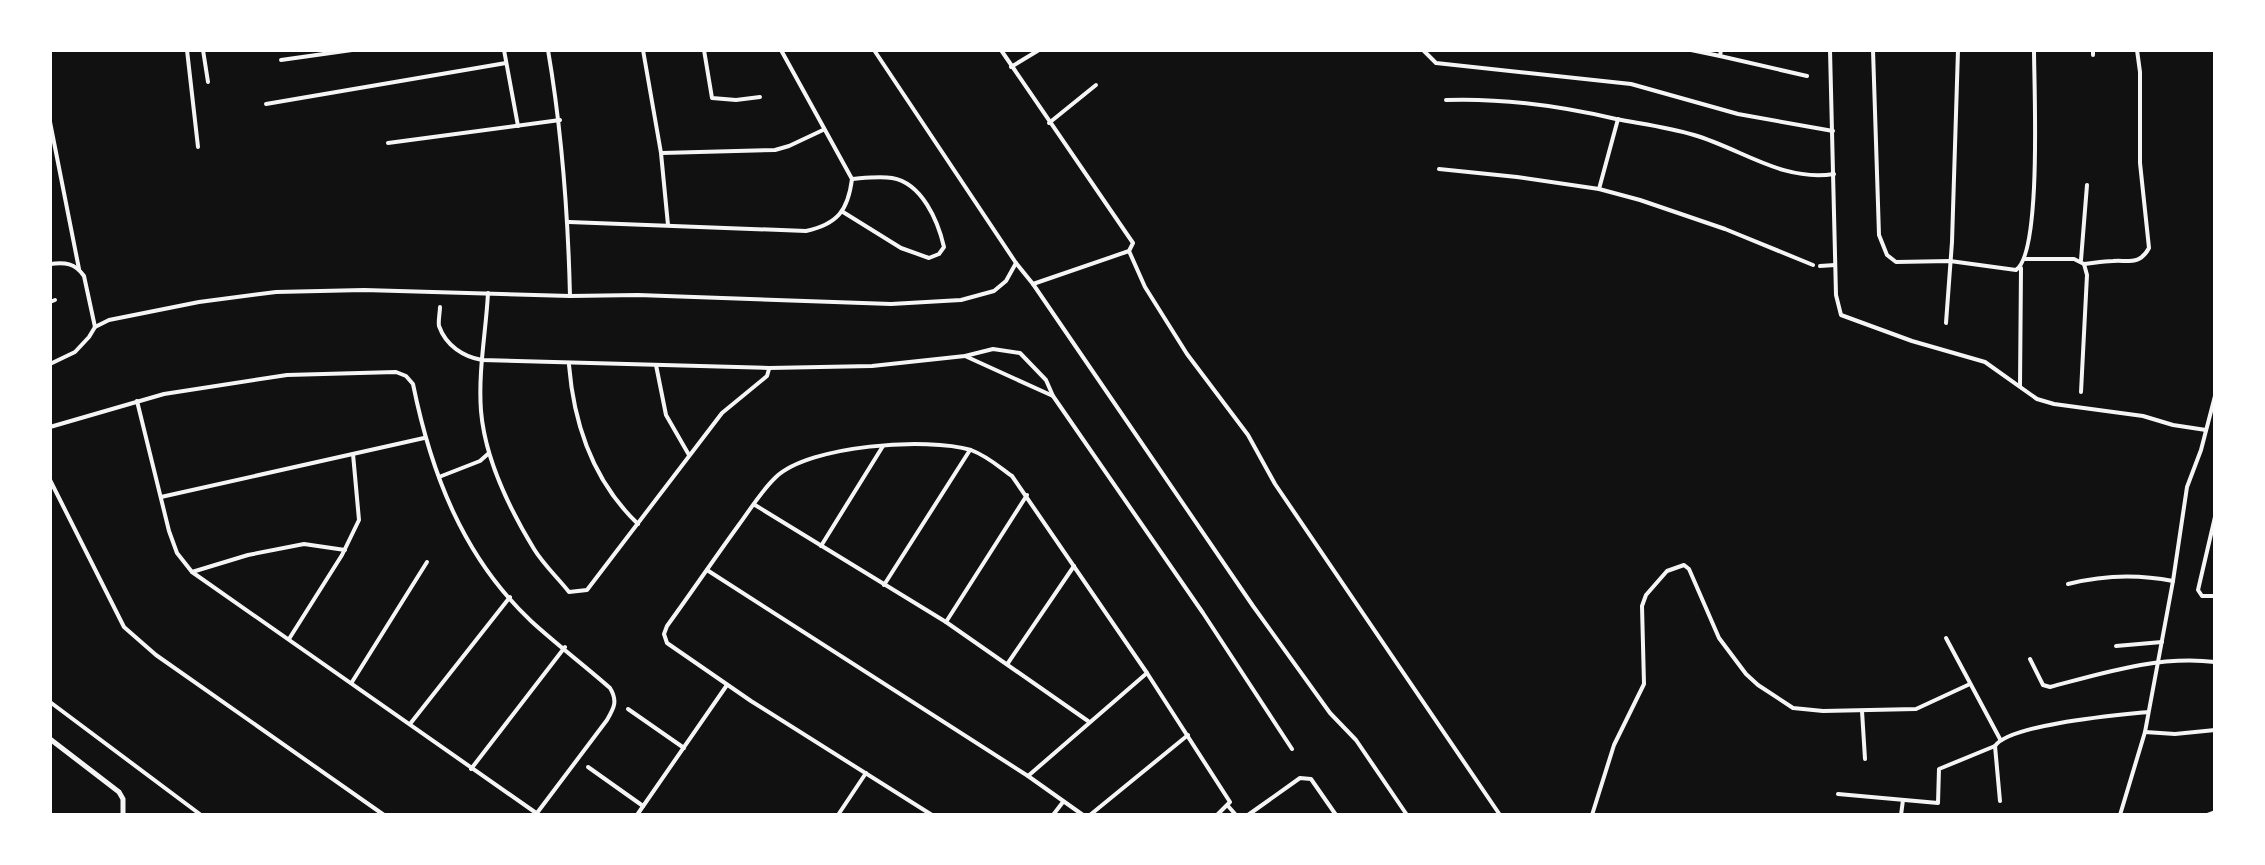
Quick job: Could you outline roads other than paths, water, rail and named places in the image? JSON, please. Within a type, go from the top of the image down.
[{"type":"street","points":[[187,50],[198,147]]},
{"type":"street","points":[[203,50],[208,82]]},
{"type":"street","points":[[281,60],[350,50]]},
{"type":"street","points":[[504,50],[518,126]]},
{"type":"street","points":[[548,50],[560,120],[569,222],[570,296]]},
{"type":"street","points":[[643,50],[661,153],[668,225]]},
{"type":"street","points":[[704,50],[712,98],[736,100],[760,97]]},
{"type":"street","points":[[569,222],[806,231],[829,223],[843,212],[852,179],[781,50]]},
{"type":"street","points":[[874,50],[1016,263],[1253,606],[1330,713],[1356,740],[1407,815]]},
{"type":"street","points":[[1001,50],[1133,243],[1129,251],[1033,284]]},
{"type":"street","points":[[1011,67],[1039,50]]},
{"type":"street","points":[[1423,50],[1436,63],[1631,84],[1738,114],[1833,131]]},
{"type":"street","points":[[1691,50],[1720,53],[1807,76]]},
{"type":"street","points":[[1830,50],[1837,306],[1845,318],[1985,362],[2037,399],[2127,413],[2206,430]]},
{"type":"street","points":[[1873,50],[1880,240],[1887,255],[1896,262],[1950,261],[2016,270],[2021,267]]},
{"type":"street","points":[[1946,323],[1958,50]]},
{"type":"street","points":[[2020,386],[2021,267],[2032,214],[2036,166],[2034,50]]},
{"type":"street","points":[[2024,259],[2134,262],[2149,248],[2140,163],[2140,72],[2137,50]]},
{"type":"street","points":[[266,104],[506,63]]},
{"type":"street","points":[[1049,123],[1096,85]]},
{"type":"street","points":[[1446,100],[1483,99],[1586,111],[1699,136],[1785,172],[1806,176],[1834,174]]},
{"type":"street","points":[[1599,189],[1618,119]]},
{"type":"street","points":[[388,143],[560,120]]},
{"type":"street","points":[[50,122],[79,269]]},
{"type":"street","points":[[661,153],[775,150],[823,130]]},
{"type":"street","points":[[1439,169],[1599,189],[1725,229],[1813,265]]},
{"type":"street","points":[[843,212],[901,248],[929,258],[939,254],[944,247],[927,205],[906,182],[893,178],[852,179]]},
{"type":"street","points":[[2081,392],[2087,275],[2082,262],[2087,185]]},
{"type":"street","points":[[1129,251],[1145,287],[1187,354],[1248,435],[1275,484],[1500,815]]},
{"type":"street","points":[[50,364],[75,352],[95,327],[109,320],[276,292],[364,290],[685,296],[891,304],[961,300],[994,291],[1006,281],[1016,263]]},
{"type":"street","points":[[50,264],[72,264],[79,269],[84,276],[95,327]]},
{"type":"street","points":[[1820,266],[1835,265]]},
{"type":"street","points":[[488,293],[481,412],[489,453],[535,551],[569,592],[587,590],[722,413],[767,376],[769,368]]},
{"type":"street","points":[[440,307],[439,326],[451,345],[466,358],[482,360],[769,368],[872,366],[965,356],[993,349],[1020,353],[1046,380],[1053,396],[1195,600],[1292,749]]},
{"type":"street","points":[[965,356],[1053,396]]},
{"type":"street","points":[[569,364],[572,402],[587,450],[613,497],[638,524]]},
{"type":"street","points":[[656,365],[662,402],[674,432],[689,455]]},
{"type":"street","points":[[50,427],[137,401],[164,394],[287,375],[396,372],[406,376],[413,384],[424,438],[465,539],[531,621],[565,647],[616,696],[615,707],[538,814],[192,572],[177,553],[137,401]]},
{"type":"street","points":[[2120,815],[2145,732],[2187,487],[2215,396]]},
{"type":"street","points":[[160,497],[424,438]]},
{"type":"street","points":[[932,815],[727,685],[667,643],[664,634],[776,477],[797,463],[821,454],[883,446],[947,445],[988,457],[1012,476],[1147,673],[1230,802],[1217,815]]},
{"type":"street","points":[[821,546],[883,446]]},
{"type":"street","points":[[884,585],[970,450]]},
{"type":"street","points":[[439,477],[480,461],[489,453]]},
{"type":"street","points":[[289,639],[345,550],[359,520],[353,454]]},
{"type":"street","points":[[50,480],[124,627],[156,655],[384,815]]},
{"type":"street","points":[[946,622],[1027,495]]},
{"type":"street","points":[[754,505],[946,622],[1088,721]]},
{"type":"street","points":[[2215,517],[2213,539],[2198,590],[2202,596],[2215,596]]},
{"type":"street","points":[[192,572],[248,555],[304,544],[345,550]]},
{"type":"street","points":[[352,682],[427,562]]},
{"type":"street","points":[[1592,815],[1614,745],[1644,684],[1642,606],[1655,581],[1676,566],[1684,565],[1689,569],[1719,638],[1746,674],[1793,708],[1862,711],[1916,709],[1970,684]]},
{"type":"street","points":[[1007,664],[1074,566]]},
{"type":"street","points":[[707,570],[1028,776],[1083,815]]},
{"type":"street","points":[[2068,584],[2117,576],[2173,581]]},
{"type":"street","points":[[410,724],[510,597]]},
{"type":"street","points":[[1946,638],[2000,739]]},
{"type":"street","points":[[2116,646],[2162,642]]},
{"type":"street","points":[[471,770],[565,647]]},
{"type":"street","points":[[2030,659],[2043,685],[2050,687],[2107,671],[2158,664],[2215,662]]},
{"type":"street","points":[[1028,776],[1147,673]]},
{"type":"street","points":[[637,815],[727,685]]},
{"type":"street","points":[[50,702],[201,815]]},
{"type":"street","points":[[628,709],[684,748]]},
{"type":"street","points":[[1862,711],[1865,759]]},
{"type":"street","points":[[1838,794],[1938,803],[1939,769],[1995,746],[2000,739],[2064,722],[2148,712]]},
{"type":"street","points":[[2145,732],[2175,734],[2215,730]]},
{"type":"street","points":[[1090,815],[1188,735]]},
{"type":"street","points":[[50,739],[119,792],[123,799],[123,815]]},
{"type":"street","points":[[1995,746],[2000,801]]},
{"type":"street","points":[[588,767],[643,806]]},
{"type":"street","points":[[838,815],[866,773]]},
{"type":"street","points":[[1248,815],[1305,777],[1311,779],[1336,815]]},
{"type":"street","points":[[1901,815],[1903,800]]},
{"type":"street","points":[[1053,815],[1063,802]]},
{"type":"street","points":[[1228,806],[1236,815]]},
{"type":"street","points":[[2207,815],[2215,812]]}]
